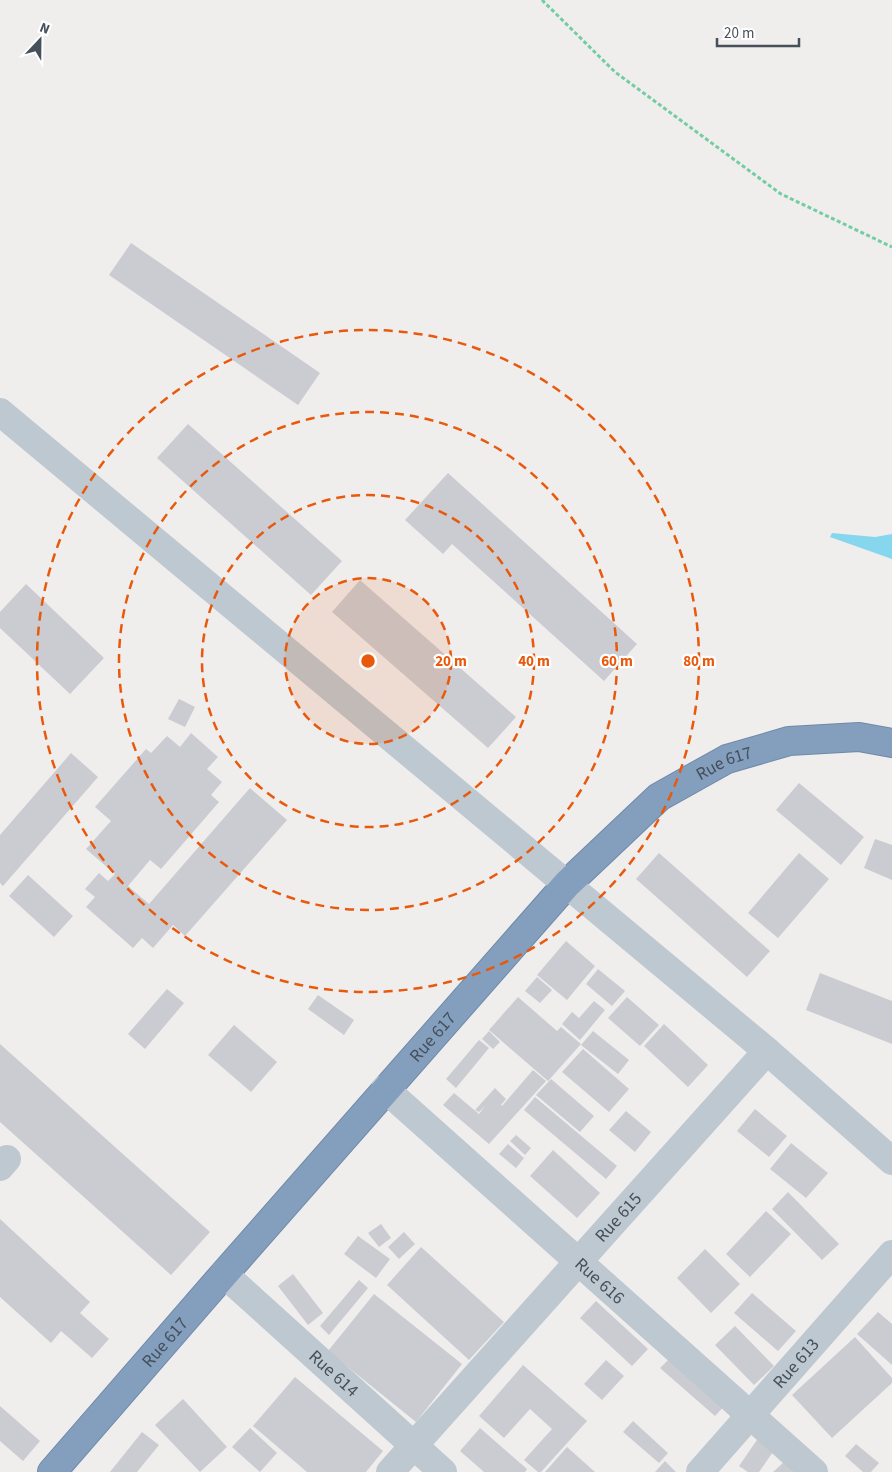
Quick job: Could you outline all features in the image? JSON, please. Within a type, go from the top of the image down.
[{"type":"highway","name":"Rue 617","points":[[58,1470],[224,1274],[566,884],[659,797],[727,759],[789,741],[859,738],[892,743]]},
{"type":"street","points":[[0,412],[767,1051],[892,1161]]},
{"type":"street","name":"Rue 615","points":[[390,1472],[767,1051]]},
{"type":"street","name":"Rue 616","points":[[385,1090],[814,1472]]},
{"type":"street","name":"Rue 613","points":[[700,1472],[892,1254]]},
{"type":"street","name":"Rue 614","points":[[224,1274],[443,1472]]},
{"type":"path","points":[[542,0],[615,72],[781,194],[892,247]]},
{"type":"water","points":[[832,533],[875,537],[892,534],[892,559],[830,537]]},
{"type":"building","points":[[131,243],[320,373],[298,405],[109,275]]},
{"type":"building","points":[[188,424],[342,561],[311,595],[157,458]]},
{"type":"building","points":[[448,473],[637,644],[604,681],[452,544],[443,554],[405,520]]},
{"type":"building","points":[[360,580],[516,717],[488,748],[332,612]]},
{"type":"building","points":[[26,584],[104,658],[70,694],[0,628],[0,612]]},
{"type":"building","points":[[179,699],[195,707],[185,727],[168,719]]},
{"type":"building","points":[[191,733],[218,757],[207,769],[222,782],[211,795],[219,802],[161,869],[150,860],[128,886],[149,904],[250,788],[287,820],[185,936],[173,925],[153,948],[142,938],[133,948],[86,907],[95,897],[85,889],[99,873],[108,881],[115,874],[86,849],[111,821],[95,807],[146,749],[151,753],[167,736],[180,747]]},
{"type":"building","points":[[71,753],[98,777],[3,886],[0,883],[0,835]]},
{"type":"building","points":[[799,783],[864,837],[841,865],[776,810]]},
{"type":"building","points":[[875,839],[892,845],[892,880],[864,868]]},
{"type":"building","points":[[659,853],[770,951],[747,977],[636,879]]},
{"type":"building","points":[[799,853],[829,879],[778,938],[748,913]]},
{"type":"building","points":[[28,875],[73,916],[54,937],[9,896]]},
{"type":"building","points":[[566,941],[595,966],[567,1000],[537,975]]},
{"type":"building","points":[[598,969],[625,991],[612,1006],[586,984]]},
{"type":"building","points":[[820,973],[892,1001],[892,1044],[806,1010]]},
{"type":"building","points":[[537,977],[552,990],[540,1003],[525,991]]},
{"type":"building","points":[[167,989],[184,1003],[145,1049],[128,1034]]},
{"type":"building","points":[[318,995],[354,1020],[344,1035],[308,1009]]},
{"type":"building","points":[[518,997],[557,1031],[561,1027],[581,1044],[548,1081],[489,1030]]},
{"type":"building","points":[[627,997],[659,1025],[640,1046],[608,1018]]},
{"type":"building","points":[[594,1001],[605,1010],[580,1040],[562,1024],[572,1012],[579,1018]]},
{"type":"building","points":[[664,1024],[708,1065],[688,1087],[644,1046]]},
{"type":"building","points":[[234,1025],[277,1062],[251,1092],[208,1055]]},
{"type":"building","points":[[489,1031],[500,1042],[493,1049],[482,1039]]},
{"type":"building","points":[[593,1031],[629,1060],[618,1074],[581,1045]]},
{"type":"building","points":[[479,1040],[489,1048],[456,1088],[446,1079]]},
{"type":"building","points":[[0,1044],[210,1232],[171,1275],[0,1122]]},
{"type":"building","points":[[583,1049],[629,1089],[609,1112],[562,1072]]},
{"type":"building","points":[[533,1070],[546,1081],[489,1144],[443,1105],[454,1093],[479,1114],[485,1106],[479,1112],[475,1110],[495,1088],[506,1099],[502,1106]]},
{"type":"building","points":[[551,1079],[594,1116],[580,1132],[536,1095]]},
{"type":"building","points":[[535,1097],[617,1166],[606,1179],[524,1110]]},
{"type":"building","points":[[755,1109],[787,1136],[769,1157],[737,1131]]},
{"type":"building","points":[[626,1111],[651,1132],[635,1152],[609,1130]]},
{"type":"building","points":[[516,1135],[531,1148],[525,1155],[510,1141]]},
{"type":"building","points":[[791,1143],[828,1173],[806,1198],[770,1169]]},
{"type":"building","points":[[508,1144],[524,1158],[516,1168],[499,1154]]},
{"type":"building","points":[[553,1150],[600,1193],[577,1218],[530,1176]]},
{"type":"building","points":[[788,1192],[839,1244],[822,1260],[772,1209]]},
{"type":"building","points":[[766,1211],[791,1234],[750,1277],[726,1254]]},
{"type":"building","points":[[0,1219],[90,1302],[80,1313],[109,1339],[92,1358],[61,1331],[51,1343],[0,1297]]},
{"type":"building","points":[[381,1224],[391,1238],[379,1247],[368,1233]]},
{"type":"building","points":[[404,1232],[415,1244],[399,1259],[388,1247]]},
{"type":"building","points":[[358,1236],[390,1259],[376,1278],[344,1254]]},
{"type":"building","points":[[421,1247],[504,1322],[469,1360],[387,1285]]},
{"type":"building","points":[[705,1249],[740,1284],[711,1313],[677,1278]]},
{"type":"building","points":[[293,1274],[323,1313],[308,1325],[278,1286]]},
{"type":"building","points":[[359,1280],[368,1288],[329,1335],[320,1326]]},
{"type":"building","points":[[752,1293],[796,1331],[778,1351],[734,1313]]},
{"type":"building","points":[[374,1294],[462,1364],[416,1422],[328,1351]]},
{"type":"building","points":[[596,1301],[648,1349],[632,1366],[580,1318]]},
{"type":"building","points":[[878,1312],[892,1324],[892,1365],[857,1334]]},
{"type":"building","points":[[735,1326],[774,1366],[754,1385],[715,1345]]},
{"type":"building","points":[[855,1337],[892,1378],[892,1383],[832,1438],[792,1395]]},
{"type":"building","points":[[672,1356],[727,1403],[715,1416],[660,1368]]},
{"type":"building","points":[[606,1360],[624,1376],[602,1400],[584,1384]]},
{"type":"building","points":[[523,1365],[587,1421],[541,1472],[538,1472],[524,1460],[552,1429],[530,1409],[504,1438],[479,1416]]},
{"type":"building","points":[[295,1377],[383,1451],[366,1472],[307,1472],[253,1426]]},
{"type":"building","points":[[183,1399],[227,1447],[200,1472],[155,1425]]},
{"type":"building","points":[[0,1406],[40,1441],[23,1461],[0,1441]]},
{"type":"building","points":[[633,1421],[668,1453],[659,1463],[623,1432]]},
{"type":"building","points":[[250,1428],[277,1453],[260,1472],[232,1447]]},
{"type":"building","points":[[480,1428],[527,1469],[525,1472],[484,1472],[460,1451]]},
{"type":"building","points":[[142,1432],[159,1445],[137,1472],[110,1472]]},
{"type":"building","points":[[759,1437],[775,1449],[759,1472],[748,1472],[739,1466]]},
{"type":"building","points":[[856,1444],[879,1463],[871,1472],[863,1472],[845,1456]]},
{"type":"building","points":[[567,1447],[595,1472],[545,1472]]},
{"type":"building","points":[[665,1461],[676,1472],[655,1472]]},
{"type":"building","points":[[784,1462],[793,1472],[773,1472]]}]
